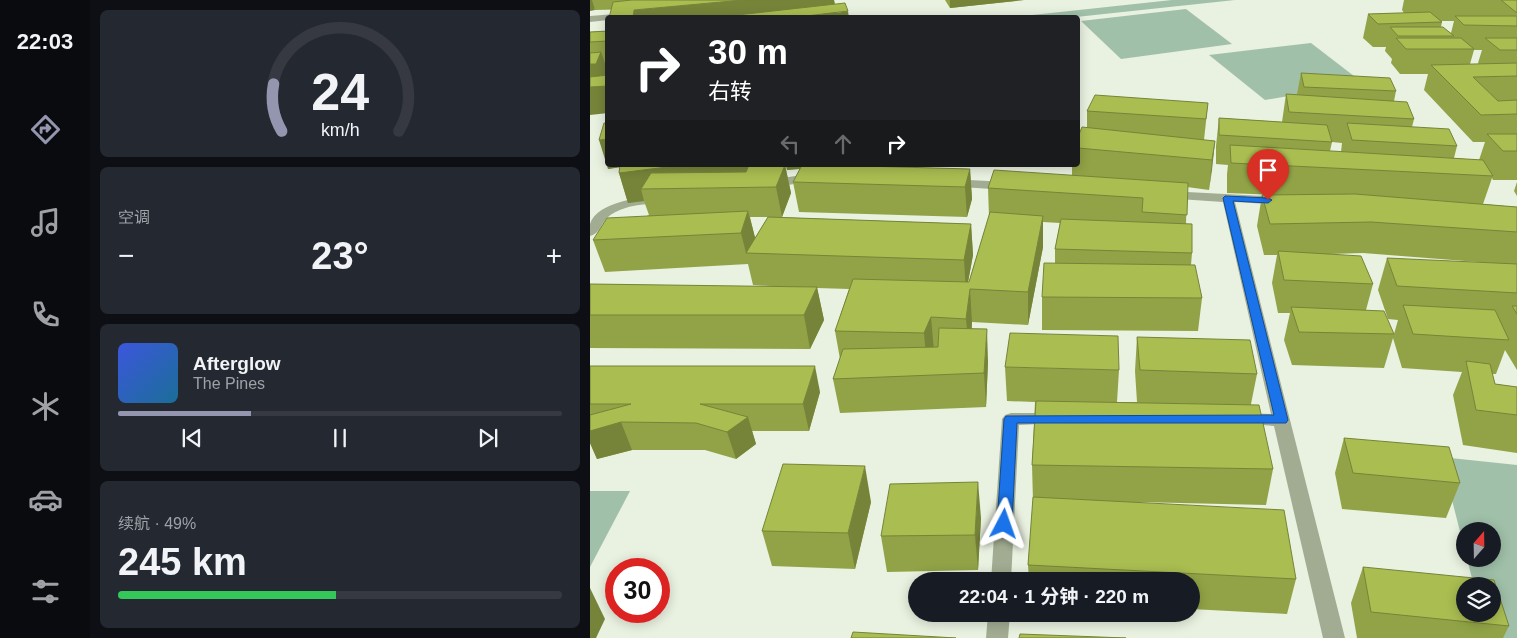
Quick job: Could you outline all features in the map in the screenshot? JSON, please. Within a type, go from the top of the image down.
[{"type":"street","points":[[628,15],[638,14]]},
{"type":"street","points":[[590,19],[605,17]]},
{"type":"street","points":[[754,186],[823,176]]},
{"type":"street","points":[[941,183],[1020,187]]},
{"type":"street","points":[[1159,195],[1298,202]]},
{"type":"street","points":[[590,232],[604,214],[628,203],[677,196]]},
{"type":"street","points":[[1228,198],[1334,638]]},
{"type":"street","points":[[1002,572],[1011,419],[1069,419]]},
{"type":"street","points":[[1224,419],[1282,420]]},
{"type":"street","points":[[997,638],[998,622]]},
{"type":"green space","points":[[1172,0],[1235,0],[1080,17],[1080,15],[1033,15]]},
{"type":"green space","points":[[1186,9],[1232,44],[1121,59],[1081,21]]},
{"type":"green space","points":[[1311,43],[1363,83],[1265,100],[1209,55]]},
{"type":"green space","points":[[1441,457],[1517,465],[1517,638],[1487,638],[1490,622],[1501,622],[1501,577],[1472,577],[1469,568],[1501,568],[1501,522],[1458,522]]},
{"type":"green space","points":[[590,491],[630,491],[590,567]]},
{"type":"building","points":[[632,0],[743,0],[634,10],[633,15],[610,15],[613,2]]},
{"type":"building","points":[[1501,0],[1517,0],[1517,13]]},
{"type":"building","points":[[845,3],[848,11],[815,15],[737,15]]},
{"type":"building","points":[[1430,12],[1442,22],[1378,24],[1368,14]]},
{"type":"building","points":[[1455,16],[1517,16],[1517,26],[1464,25]]},
{"type":"building","points":[[1390,27],[1443,27],[1454,36],[1398,36]]},
{"type":"building","points":[[605,31],[605,41],[590,42],[590,32]]},
{"type":"building","points":[[1396,38],[1461,38],[1474,49],[1406,49]]},
{"type":"building","points":[[1485,38],[1517,38],[1517,50],[1500,50]]},
{"type":"building","points":[[601,52],[596,64],[590,64],[590,53]]},
{"type":"building","points":[[1517,63],[1517,76],[1473,77],[1498,101],[1517,100],[1517,114],[1481,115],[1431,65]]},
{"type":"building","points":[[1301,73],[1390,78],[1396,91],[1304,87]]},
{"type":"building","points":[[605,75],[605,86],[590,87],[590,77]]},
{"type":"building","points":[[1286,94],[1407,102],[1414,119],[1289,112]]},
{"type":"building","points":[[1095,95],[1208,103],[1206,119],[1087,111]]},
{"type":"building","points":[[1219,118],[1327,125],[1332,142],[1219,135]]},
{"type":"building","points":[[604,123],[605,123],[605,139],[599,140]]},
{"type":"building","points":[[1347,123],[1449,129],[1457,146],[1352,140]]},
{"type":"building","points":[[1082,127],[1215,141],[1212,160],[1080,148],[1080,132]]},
{"type":"building","points":[[1487,134],[1517,134],[1517,151],[1503,151]]},
{"type":"building","points":[[1230,145],[1483,160],[1493,176],[1231,163]]},
{"type":"building","points":[[620,167],[667,167],[619,173]]},
{"type":"building","points":[[748,167],[784,167],[776,187],[641,189],[651,173],[746,172]]},
{"type":"building","points":[[801,167],[970,169],[965,187],[793,182]]},
{"type":"building","points":[[994,170],[1188,183],[1187,215],[1142,212],[1143,198],[988,188]]},
{"type":"building","points":[[1355,194],[1517,207],[1517,232],[1371,222],[1270,224],[1262,195]]},
{"type":"building","points":[[748,211],[741,233],[593,240],[607,218]]},
{"type":"building","points":[[990,212],[1043,216],[1028,292],[970,289],[966,319],[931,317],[924,333],[835,331],[853,279],[969,282]]},
{"type":"building","points":[[768,217],[971,224],[964,260],[746,253]]},
{"type":"building","points":[[1061,219],[1192,224],[1192,253],[1055,249]]},
{"type":"building","points":[[1278,251],[1361,256],[1373,284],[1284,280]]},
{"type":"building","points":[[1387,258],[1517,264],[1517,293],[1397,286]]},
{"type":"building","points":[[1044,263],[1195,265],[1202,298],[1042,297]]},
{"type":"building","points":[[590,284],[817,287],[804,315],[590,315]]},
{"type":"building","points":[[1403,305],[1495,310],[1509,340],[1413,334]]},
{"type":"building","points":[[1512,306],[1517,306],[1517,314]]},
{"type":"building","points":[[1291,307],[1384,311],[1394,334],[1299,332]]},
{"type":"building","points":[[939,328],[987,329],[984,373],[833,379],[843,349],[938,347]]},
{"type":"building","points":[[1010,333],[1118,336],[1119,370],[1005,367]]},
{"type":"building","points":[[1137,337],[1250,340],[1257,374],[1140,370]]},
{"type":"building","points":[[1466,361],[1490,364],[1495,384],[1517,387],[1517,415],[1476,410]]},
{"type":"building","points":[[590,366],[815,366],[803,404],[700,404],[748,417],[727,432],[696,423],[621,422],[590,431],[590,415],[631,404],[590,404]]},
{"type":"building","points":[[1036,401],[1259,405],[1273,469],[1032,465]]},
{"type":"building","points":[[1344,438],[1449,447],[1460,483],[1353,473]]},
{"type":"building","points":[[783,464],[865,466],[848,533],[762,531]]},
{"type":"building","points":[[978,482],[975,535],[881,536],[890,484]]},
{"type":"building","points":[[1033,497],[1284,510],[1296,579],[1200,574],[1200,572],[1162,572],[1028,565]]},
{"type":"building","points":[[1363,567],[1464,577],[1456,577],[1456,621],[1371,612]]},
{"type":"building","points":[[1501,601],[1509,626],[1470,622],[1501,622]]},
{"type":"building","points":[[853,632],[956,638],[851,638]]},
{"type":"building","points":[[1020,634],[1126,638],[1019,638]]},
{"type":"route","points":[[1004,524],[1011,419],[1282,420],[1228,198],[1268,200]]}]
